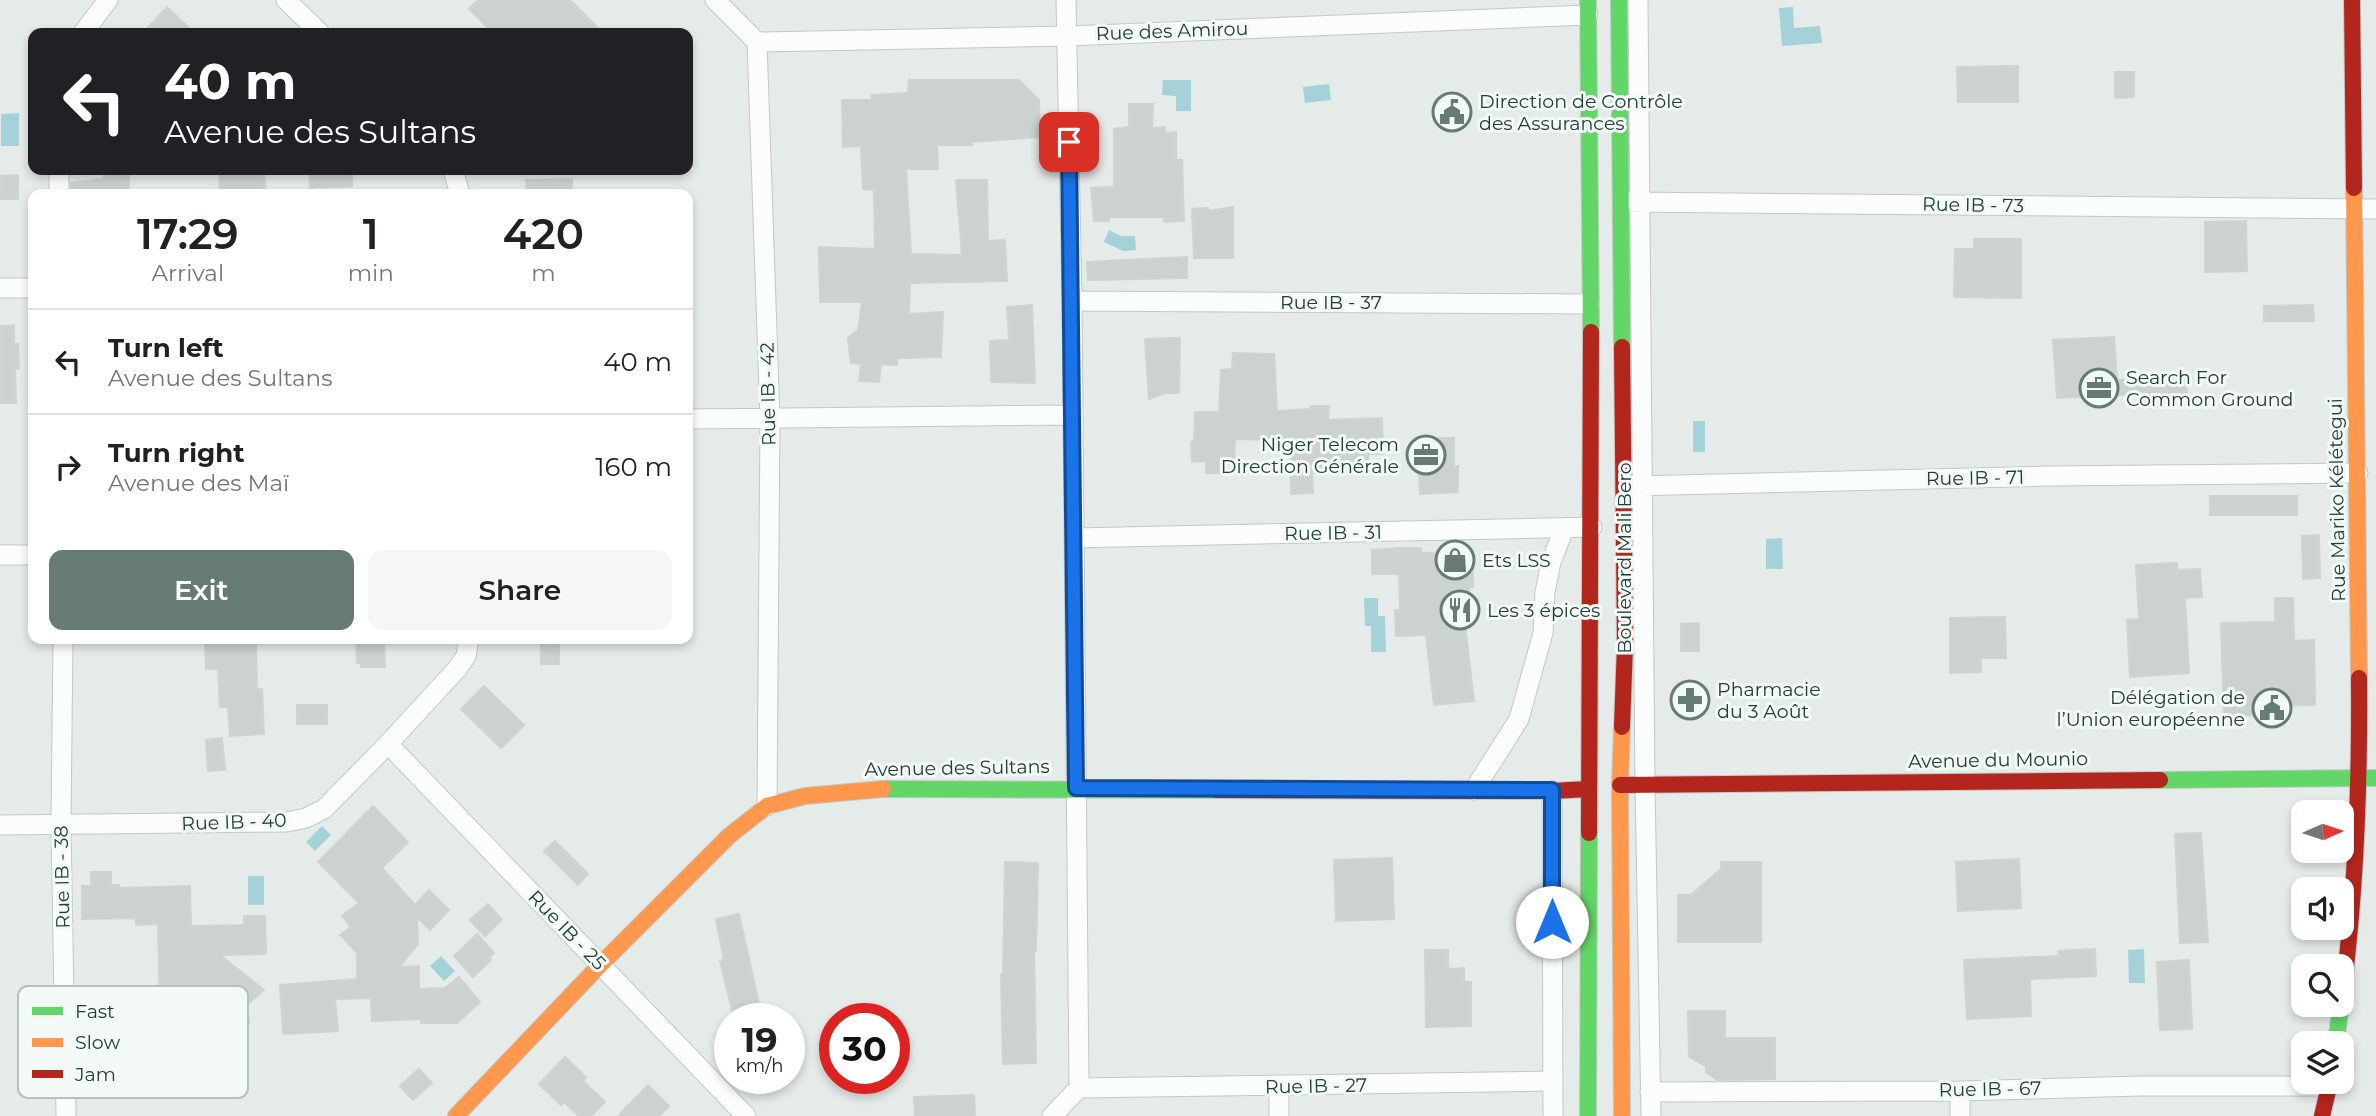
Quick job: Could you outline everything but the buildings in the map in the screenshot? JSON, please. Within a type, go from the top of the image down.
[{"type":"street","points":[[87,28],[107,0]]},
{"type":"street","points":[[286,0],[315,28]]},
{"type":"street","points":[[715,0],[757,41]]},
{"type":"street","points":[[1052,1116],[1079,1088],[1072,301],[1066,0]]},
{"type":"street","name":"Boulevard Mali Bero","points":[[1619,0],[1630,202],[1633,486],[1645,785],[1651,1116]]},
{"type":"street","name":"Boulevard Mali Bero","points":[[1630,202],[1638,0]]},
{"type":"street","name":"Rue Mariko Kélétegui","points":[[2348,954],[2368,778],[2367,494],[2358,473],[2353,0]]},
{"type":"street","name":"Rue des Amirou","points":[[757,41],[1068,36],[1588,8]]},
{"type":"street","name":"Boulevard Mali Bero","points":[[1588,8],[1592,487],[1588,1116]]},
{"type":"street","name":"Rue IB - 42","points":[[757,41],[770,419],[766,807]]},
{"type":"street","name":"Rue IB - 73","points":[[1590,202],[2376,209]]},
{"type":"street","points":[[0,288],[28,288]]},
{"type":"street","name":"Rue IB - 37","points":[[1072,301],[1590,304]]},
{"type":"street","points":[[693,419],[1073,415]]},
{"type":"street","name":"Rue IB - 71","points":[[1592,487],[2050,476],[2358,473]]},
{"type":"street","name":"Boulevard Mali Bero","points":[[1622,1116],[1620,785],[1633,486]]},
{"type":"street","name":"Rue IB - 31","points":[[1074,538],[1592,527]]},
{"type":"street","points":[[1474,790],[1519,719],[1543,633],[1545,592],[1551,562],[1564,529]]},
{"type":"street","points":[[0,555],[28,555]]},
{"type":"street","name":"Rue IB - 38","points":[[63,644],[61,825],[64,986]]},
{"type":"street","name":"Rue IB - 40","points":[[0,825],[287,822],[306,818],[324,809],[388,744],[457,668],[466,656],[468,644]]},
{"type":"street","name":"Rue IB - 25","points":[[388,744],[746,1116]]},
{"type":"street","name":"Avenue du Mounio","points":[[1620,785],[2368,778]]},
{"type":"street","name":"Avenue des Sultans","points":[[456,1116],[600,965],[729,836],[766,807],[805,796],[872,789],[1588,789]]},
{"type":"street","points":[[1552,790],[1553,1116]]},
{"type":"street","name":"Rue IB - 27","points":[[1079,1088],[1553,1081]]},
{"type":"street","name":"Rue IB - 67","points":[[1650,1092],[1960,1091],[2291,1084]]},
{"type":"street","points":[[1279,1087],[1279,1116]]},
{"type":"street","points":[[1960,1091],[1960,1116]]},
{"type":"street","points":[[2322,1116],[2328,1094]]},
{"type":"street","name":"Rue IB - 38","points":[[66,1098],[66,1116]]},
{"type":"water","points":[[1793,7],[1794,28],[1820,26],[1822,43],[1782,46],[1779,8]]},
{"type":"water","points":[[1163,80],[1191,80],[1191,111],[1176,111],[1176,96],[1162,95]]},
{"type":"water","points":[[1329,84],[1331,100],[1305,103],[1303,87]]},
{"type":"water","points":[[19,113],[19,146],[1,146],[1,114]]},
{"type":"water","points":[[1109,230],[1121,236],[1135,236],[1136,250],[1123,251],[1104,242]]},
{"type":"water","points":[[1693,421],[1705,421],[1705,452],[1693,452]]},
{"type":"water","points":[[1782,538],[1783,569],[1766,569],[1766,539]]},
{"type":"water","points":[[1364,598],[1378,598],[1378,616],[1385,616],[1386,652],[1371,652],[1371,626],[1365,626]]},
{"type":"water","points":[[322,826],[331,835],[315,851],[306,842]]},
{"type":"water","points":[[248,876],[264,876],[264,905],[248,905]]},
{"type":"water","points":[[2144,949],[2145,983],[2129,983],[2128,950]]},
{"type":"water","points":[[441,956],[455,971],[444,981],[430,966]]},
{"type":"traffic: fast","points":[[1588,0],[1591,332]]},
{"type":"traffic: fast","points":[[1619,0],[1622,347]]},
{"type":"traffic: fast","points":[[2160,780],[2376,778]]},
{"type":"traffic: fast","points":[[883,789],[1217,790]]},
{"type":"traffic: fast","points":[[1588,1116],[1589,833]]},
{"type":"traffic: fast","points":[[2338,1031],[2339,1017]]},
{"type":"traffic: slow","points":[[2354,188],[2359,678]]},
{"type":"traffic: slow","points":[[1622,727],[1622,1116]]},
{"type":"traffic: slow","points":[[456,1116],[600,965],[729,836],[767,806],[805,796],[883,789]]},
{"type":"traffic: jam","points":[[2352,0],[2354,188]]},
{"type":"traffic: jam","points":[[1589,833],[1591,332]]},
{"type":"traffic: jam","points":[[1622,347],[1625,644],[1622,727]]},
{"type":"traffic: jam","points":[[2347,954],[2356,839],[2359,678]]},
{"type":"traffic: jam","points":[[1620,785],[2160,780]]},
{"type":"traffic: jam","points":[[1217,790],[1588,789]]},
{"type":"traffic: jam","points":[[2322,1116],[2327,1094]]},
{"type":"place","name":"Direction de Contrôle des Assurances","points":[[1452,112]]},
{"type":"place","name":"Search For Common Ground","points":[[2099,388]]},
{"type":"place","name":"Niger Telecom Direction Générale","points":[[1426,455]]},
{"type":"place","name":"Ets LSS","points":[[1455,560]]},
{"type":"place","name":"Les 3 épices","points":[[1460,610]]},
{"type":"place","name":"Pharmacie du 3 Août","points":[[1690,700]]},
{"type":"place","name":"Délégation de l’Union européenne","points":[[2272,708]]},
{"type":"route","points":[[1069,142],[1076,788],[1552,790],[1552,922]]}]
